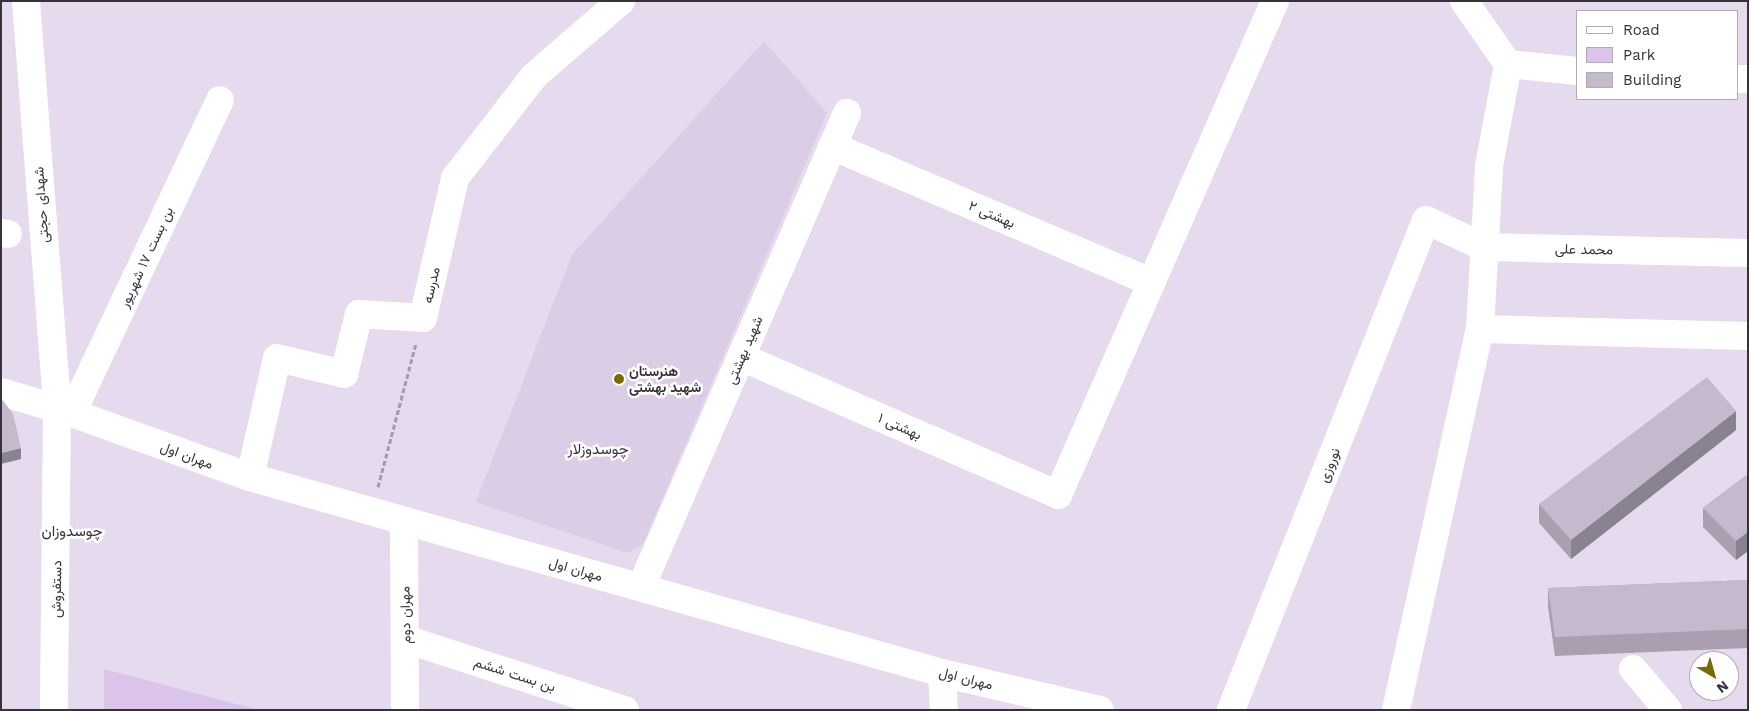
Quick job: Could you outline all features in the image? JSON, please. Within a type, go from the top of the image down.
[{"type":"street","name":"شهدای حجتی","points":[[26,1],[65,411]]},
{"type":"street","name":"مدرسه","points":[[250,477],[277,358],[344,374],[358,314],[423,318],[455,178],[534,76],[621,1]]},
{"type":"street","points":[[1151,282],[1275,1]]},
{"type":"street","points":[[1396,710],[1480,329],[1489,166],[1508,64],[1464,1]]},
{"type":"street","points":[[1508,64],[1576,70]]},
{"type":"street","name":"بن بست ۱۷ شهریور","points":[[65,411],[220,100]]},
{"type":"street","name":"شهید بهشتی","points":[[641,587],[847,113]]},
{"type":"street","name":"بهشتی ۲","points":[[832,146],[1151,282]]},
{"type":"street","name":"محمد علی","points":[[1426,220],[1484,248],[1748,253]]},
{"type":"street","name":"نوروزی","points":[[1231,710],[1426,220]]},
{"type":"street","name":"بهشتی ۱","points":[[741,357],[1058,495],[1151,282]]},
{"type":"street","points":[[1480,329],[1748,336]]},
{"type":"street","name":"مهران اول","points":[[1,392],[65,411],[250,477],[942,673],[1100,710]]},
{"type":"street","name":"دستفروش","points":[[54,710],[65,411]]},
{"type":"street","name":"مهران دوم","points":[[404,521],[405,710]]},
{"type":"street","name":"بن بست ششم","points":[[405,639],[625,710]]},
{"type":"street","points":[[1633,669],[1661,707]]},
{"type":"street","points":[[942,673],[944,710]]},
{"type":"path","points":[[371,512],[423,318]]},
{"type":"shaded area","name":"هنرستان شهید بهشتی","points":[[764,41],[827,113],[643,544],[628,553],[476,502],[572,255]]},
{"type":"green space","points":[[104,669],[259,710],[104,710]]},
{"type":"building","points":[[1707,377],[1736,411],[1571,540],[1539,504]]},
{"type":"building","points":[[1,398],[13,414],[21,448],[1,453]]},
{"type":"building","points":[[1748,474],[1748,532],[1736,541],[1703,508]]},
{"type":"building","points":[[1748,580],[1748,629],[1555,637],[1548,588]]},
{"type":"place","name":"هنرستان شهید بهشتی","points":[[619,379]]},
{"type":"district","name":"چوسدوزلار","points":[[598,450]]},
{"type":"district","name":"چوسدوزان","points":[[72,532]]}]
